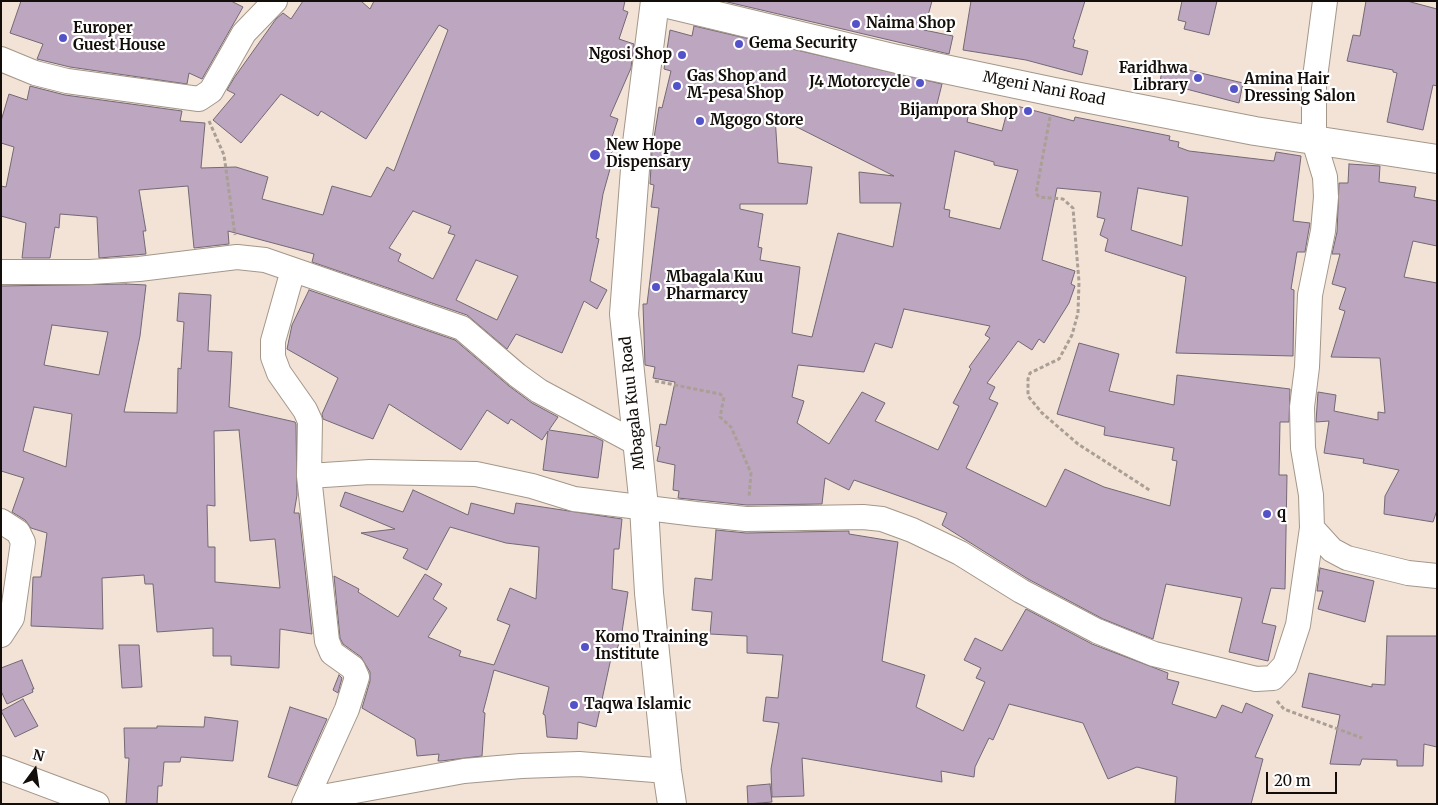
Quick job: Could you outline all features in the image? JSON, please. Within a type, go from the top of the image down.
[{"type":"street","points":[[1,59],[34,73],[67,81],[199,100],[210,91],[244,33],[275,1]]},
{"type":"street","name":"Mgeni Nani Road","points":[[655,1],[897,59],[1054,92],[1314,141],[1437,159]]},
{"type":"street","name":"Mbagala Kuu Road","points":[[655,1],[637,143],[624,314],[644,508],[649,593],[672,804]]},
{"type":"street","points":[[309,476],[370,472],[476,474],[532,486],[574,499],[644,508],[746,519],[863,516],[882,519],[912,530],[960,553],[1021,592],[1097,631],[1154,654],[1256,679],[1268,680],[1278,675],[1286,665],[1298,625],[1312,528],[1311,495],[1303,448],[1302,407],[1307,367],[1310,295],[1323,231],[1326,197],[1325,177],[1314,141],[1314,84],[1325,1]]},
{"type":"street","points":[[1,272],[129,270],[238,257],[256,258],[462,328],[517,375],[539,391],[636,443]]},
{"type":"street","points":[[293,270],[273,341],[273,357],[279,373],[305,410],[312,430],[309,476],[327,641],[332,653],[353,668],[357,677],[346,709],[304,804]]},
{"type":"street","points":[[1,521],[18,532],[23,542],[12,618],[1,635]]},
{"type":"street","points":[[1312,528],[1332,550],[1347,558],[1408,573],[1437,576]]},
{"type":"street","points":[[309,804],[322,797],[464,771],[578,764],[667,771]]},
{"type":"street","points":[[1,768],[97,804]]},
{"type":"path","points":[[1054,92],[1036,193],[1039,197],[1063,199],[1073,208],[1079,282],[1078,313],[1072,334],[1059,360],[1033,371],[1029,376],[1028,396],[1042,413],[1078,444],[1152,491]]},
{"type":"path","points":[[199,100],[224,155],[238,257]]},
{"type":"path","points":[[630,378],[642,378],[720,394],[724,398],[721,420],[731,427],[750,473],[746,519]]},
{"type":"path","points":[[1278,675],[1277,700],[1284,709],[1362,738]]},
{"type":"building","points":[[21,1],[231,1],[243,7],[202,79],[189,73],[187,84],[70,67],[37,59],[43,44],[10,33]]},
{"type":"building","points":[[303,1],[361,1],[370,9],[374,1],[625,1],[623,10],[628,12],[619,39],[634,44],[631,68],[610,116],[618,119],[612,137],[616,138],[607,168],[610,169],[603,194],[596,238],[599,239],[590,281],[607,290],[597,309],[584,301],[562,353],[516,334],[507,349],[467,315],[312,262],[314,254],[228,231],[229,244],[194,248],[188,186],[139,190],[146,231],[143,231],[146,254],[99,258],[97,217],[60,214],[59,228],[55,227],[50,258],[22,258],[26,223],[1,216],[1,186],[6,187],[14,147],[1,143],[1,121],[9,94],[27,100],[30,86],[65,95],[182,111],[180,121],[205,123],[201,168],[236,167],[268,177],[262,199],[323,215],[332,186],[371,197],[387,167],[394,171],[448,30],[439,25],[366,139],[321,111],[318,116],[281,94],[241,143],[213,120],[235,94],[227,90],[276,19],[283,13],[291,19]],"holes":[[[413,211],[451,226],[448,233],[455,235],[433,279],[398,261],[401,254],[389,248]],[[476,260],[518,276],[497,320],[456,300]]]},
{"type":"building","points":[[723,1],[932,1],[924,30],[953,36],[949,54]]},
{"type":"building","points":[[971,1],[1085,1],[1073,39],[1075,40],[1073,47],[1088,51],[1082,75],[1026,60],[963,50]]},
{"type":"building","points":[[1182,1],[1217,1],[1209,35],[1184,29],[1186,22],[1178,20]]},
{"type":"building","points":[[1366,1],[1407,1],[1437,9],[1437,86],[1433,85],[1423,130],[1387,122],[1397,73],[1393,72],[1393,70],[1347,61],[1353,35],[1360,36]]},
{"type":"building","points":[[694,26],[942,84],[936,108],[968,117],[967,122],[1002,131],[1009,104],[1074,121],[1075,117],[1170,136],[1169,140],[1179,142],[1178,147],[1189,151],[1274,161],[1276,152],[1301,156],[1293,221],[1310,223],[1305,252],[1297,252],[1291,289],[1294,290],[1293,356],[1176,353],[1186,277],[1105,251],[1108,239],[1100,235],[1105,219],[1097,217],[1101,192],[1057,188],[1042,260],[1075,271],[1071,284],[1075,286],[1069,303],[1044,343],[1039,339],[1032,350],[1018,341],[987,383],[995,387],[989,399],[998,403],[966,468],[1046,507],[1065,469],[1104,487],[1170,506],[1177,461],[1172,460],[1174,448],[1104,435],[1105,427],[1057,414],[1079,343],[1119,354],[1109,391],[1174,405],[1177,375],[1290,389],[1289,422],[1280,422],[1279,475],[1287,475],[1285,589],[1271,588],[1262,623],[1276,626],[1268,661],[1229,652],[1242,598],[1166,584],[1153,639],[1103,619],[1028,579],[942,525],[947,513],[854,480],[849,490],[825,478],[822,504],[747,505],[678,498],[679,491],[673,490],[675,465],[657,461],[660,447],[656,446],[660,424],[666,425],[675,382],[653,378],[655,367],[645,365],[643,304],[647,304],[659,208],[651,207],[654,185],[650,184],[652,150],[659,107],[662,108],[671,71],[664,69],[670,30],[692,36]],"holes":[[[775,116],[894,176],[859,172],[860,203],[901,203],[893,247],[838,233],[812,337],[792,333],[800,267],[760,260],[762,248],[758,247],[763,214],[740,209],[740,204],[807,204],[812,167],[778,163]],[[955,151],[994,162],[994,165],[1018,170],[1000,229],[949,217],[950,210],[944,209]],[[1138,188],[1188,197],[1182,246],[1131,230]],[[904,309],[990,326],[985,335],[990,338],[969,367],[971,369],[953,403],[959,406],[938,450],[875,421],[885,403],[862,392],[829,444],[797,423],[804,401],[792,397],[798,365],[864,372],[875,343],[892,348]]]},
{"type":"building","points":[[1163,64],[1243,83],[1239,103],[1160,82]]},
{"type":"building","points":[[1349,164],[1380,166],[1379,182],[1416,187],[1414,197],[1437,201],[1437,246],[1413,241],[1404,277],[1437,283],[1437,510],[1433,522],[1384,514],[1385,496],[1399,470],[1363,463],[1364,459],[1324,453],[1329,421],[1316,422],[1318,392],[1336,395],[1334,411],[1378,420],[1378,412],[1385,413],[1380,358],[1331,357],[1345,311],[1339,309],[1346,288],[1332,284],[1340,254],[1332,254],[1337,232],[1339,183],[1348,183]]},
{"type":"building","points":[[146,285],[140,336],[124,412],[177,413],[178,368],[181,369],[184,322],[177,321],[179,293],[211,295],[208,351],[232,352],[229,407],[295,422],[296,424],[297,495],[294,513],[299,513],[312,634],[280,629],[279,668],[231,665],[231,656],[213,656],[213,628],[157,632],[153,584],[145,584],[144,575],[102,578],[103,629],[31,626],[33,577],[41,577],[47,533],[31,528],[25,520],[12,512],[24,478],[1,471],[1,286]],"holes":[[[52,325],[108,332],[99,375],[44,365]],[[34,407],[72,414],[66,467],[23,451]],[[239,430],[250,541],[275,539],[280,588],[215,582],[215,547],[208,547],[207,505],[215,506],[214,431]]]},
{"type":"building","points":[[309,290],[455,340],[509,386],[532,403],[558,417],[549,430],[595,437],[603,441],[598,478],[543,470],[548,431],[542,440],[511,419],[508,424],[487,410],[461,450],[389,404],[373,439],[323,419],[322,414],[338,378],[287,349],[292,325]]},
{"type":"building","points":[[413,490],[468,515],[471,503],[514,514],[516,503],[622,519],[619,549],[614,549],[612,589],[628,592],[622,632],[617,650],[613,649],[596,727],[578,722],[577,739],[547,737],[545,715],[543,714],[549,687],[494,670],[483,712],[485,713],[482,756],[438,761],[439,754],[417,756],[415,739],[362,708],[370,681],[370,672],[361,657],[343,644],[340,638],[334,576],[359,589],[358,592],[398,617],[425,574],[442,584],[433,599],[447,608],[428,637],[461,651],[459,656],[494,665],[510,625],[497,620],[510,588],[536,599],[539,547],[506,543],[450,527],[427,570],[403,558],[408,549],[361,533],[395,529],[340,506],[345,492],[403,512]]},
{"type":"building","points":[[716,530],[746,533],[849,531],[849,534],[898,542],[882,661],[925,675],[916,707],[963,731],[985,682],[976,678],[981,668],[964,660],[975,638],[1002,651],[1026,609],[1092,644],[1168,673],[1167,679],[1179,682],[1172,704],[1216,718],[1222,705],[1242,713],[1246,703],[1273,715],[1255,757],[1263,759],[1251,804],[1175,804],[1177,777],[1137,767],[1108,779],[1083,723],[1009,704],[993,740],[989,738],[975,767],[974,777],[941,771],[942,782],[802,758],[804,796],[772,797],[771,769],[779,723],[763,721],[766,697],[778,698],[783,655],[747,653],[747,636],[710,634],[712,612],[692,610],[695,578],[712,580]]},
{"type":"building","points":[[1320,568],[1374,581],[1365,622],[1318,609],[1323,591],[1317,591]]},
{"type":"building","points":[[1387,636],[1437,636],[1437,747],[1424,744],[1423,766],[1397,766],[1397,760],[1362,759],[1360,765],[1330,764],[1340,715],[1302,707],[1309,673],[1372,687],[1372,684],[1385,685]]},
{"type":"building","points":[[119,645],[139,645],[142,687],[122,688]]},
{"type":"building","points":[[22,660],[34,689],[32,689],[33,692],[7,704],[1,691],[1,668]]},
{"type":"building","points":[[339,675],[342,678],[338,693],[333,690]]},
{"type":"building","points":[[23,699],[38,726],[15,737],[1,711]]},
{"type":"building","points":[[290,707],[327,719],[297,786],[268,777]]},
{"type":"building","points":[[205,717],[238,721],[233,761],[181,757],[180,762],[164,762],[162,786],[158,786],[157,804],[126,804],[129,758],[125,758],[124,728],[157,728],[157,726],[204,727]]},
{"type":"building","points":[[770,784],[772,802],[748,804],[747,786]]},
{"type":"place","name":"Naima Shop","points":[[856,24]]},
{"type":"place","name":"Europer Guest House","points":[[63,38]]},
{"type":"place","name":"Gema Security","points":[[739,44]]},
{"type":"place","name":"Ngosi Shop","points":[[682,55]]},
{"type":"place","name":"Faridhwa Library","points":[[1198,78]]},
{"type":"place","name":"J4 Motorcycle","points":[[920,83]]},
{"type":"place","name":"Gas Shop and M-pesa Shop","points":[[677,86]]},
{"type":"place","name":"Amina Hair Dressing Salon","points":[[1234,89]]},
{"type":"place","name":"Bijampora Shop","points":[[1028,111]]},
{"type":"place","name":"Mgogo Store","points":[[700,121]]},
{"type":"place","name":"New Hope Dispensary","points":[[595,155]]},
{"type":"place","name":"Mbagala Kuu Pharmarcy","points":[[656,287]]},
{"type":"place","name":"q","points":[[1267,514]]},
{"type":"place","name":"Komo Training Institute","points":[[585,647]]},
{"type":"place","name":"Taqwa Islamic","points":[[574,705]]}]
